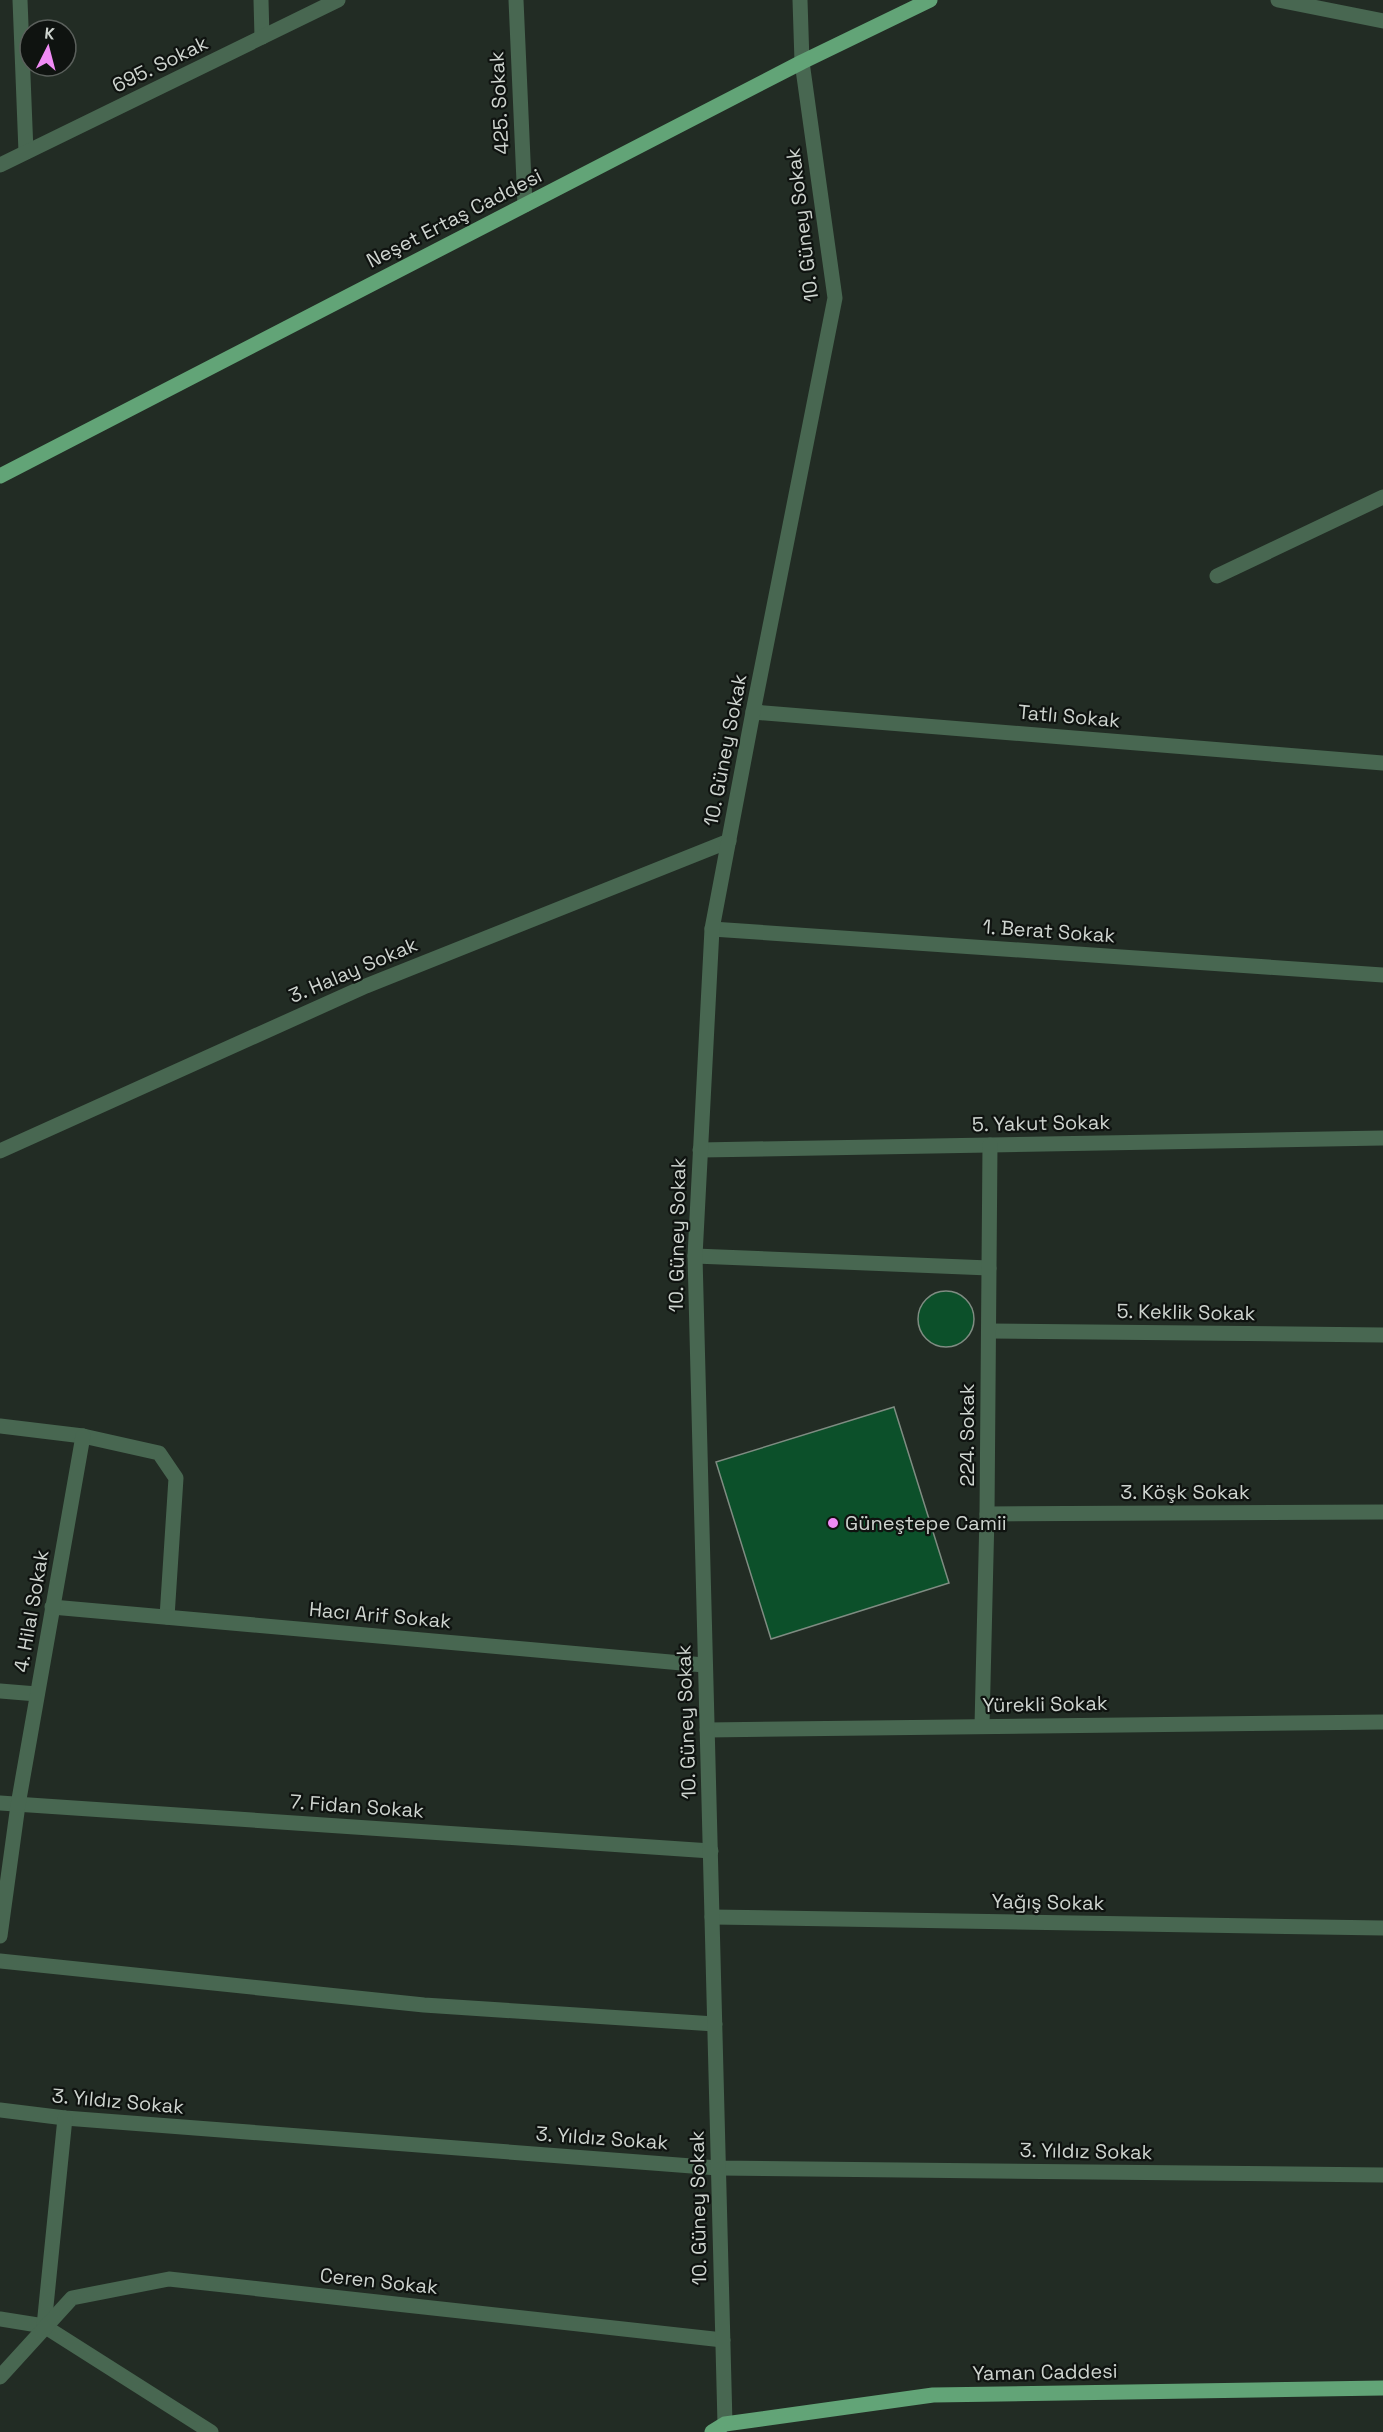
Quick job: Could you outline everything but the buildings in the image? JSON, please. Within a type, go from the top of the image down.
[{"type":"main road","name":"Neşet Ertaş Caddesi","points":[[0,476],[802,62],[930,0]]},
{"type":"main road","name":"Yaman Caddesi","points":[[718,2428],[933,2395],[1383,2388]]},
{"type":"street","points":[[20,0],[26,152]]},
{"type":"street","points":[[261,0],[262,37]]},
{"type":"street","name":"695. Sokak","points":[[0,165],[338,0]]},
{"type":"street","name":"425. Sokak","points":[[516,0],[525,205]]},
{"type":"street","name":"10. Güney Sokak","points":[[718,2428],[723,2340],[695,1257],[712,929],[835,298],[802,62],[800,0]]},
{"type":"street","points":[[1278,0],[1383,21]]},
{"type":"street","points":[[1217,576],[1383,497]]},
{"type":"street","name":"Tatlı Sokak","points":[[753,712],[1383,763]]},
{"type":"street","name":"3. Halay Sokak","points":[[0,1151],[366,986],[729,841]]},
{"type":"street","name":"1. Berat Sokak","points":[[712,929],[1383,975]]},
{"type":"street","name":"5. Yakut Sokak","points":[[700,1150],[1383,1138]]},
{"type":"street","name":"224. Sokak","points":[[982,1726],[987,1514],[990,1145]]},
{"type":"street","points":[[695,1257],[989,1268]]},
{"type":"street","name":"5. Keklik Sokak","points":[[989,1331],[1383,1335]]},
{"type":"street","points":[[0,1426],[83,1436],[159,1453],[176,1478],[166,1617]]},
{"type":"street","name":"4. Hilal Sokak","points":[[0,1936],[18,1805],[83,1436]]},
{"type":"street","name":"3. Köşk Sokak","points":[[987,1514],[1383,1512]]},
{"type":"street","name":"Hacı Arif Sokak","points":[[52,1606],[704,1665]]},
{"type":"street","points":[[0,1691],[37,1694]]},
{"type":"street","name":"Yürekli Sokak","points":[[707,1730],[1383,1722]]},
{"type":"street","name":"7. Fidan Sokak","points":[[0,1803],[711,1851]]},
{"type":"street","name":"Yağış Sokak","points":[[712,1917],[1383,1928]]},
{"type":"street","points":[[0,1961],[424,2005],[715,2024]]},
{"type":"street","name":"3. Yıldız Sokak","points":[[0,2110],[65,2118],[718,2168],[1383,2175]]},
{"type":"street","points":[[44,2326],[65,2118]]},
{"type":"street","name":"Ceren Sokak","points":[[0,2377],[44,2326],[72,2298],[169,2279],[723,2340]]},
{"type":"street","points":[[0,2319],[44,2326],[211,2432]]},
{"type":"place","name":"Güneştepe Camii","points":[[833,1523]]}]
